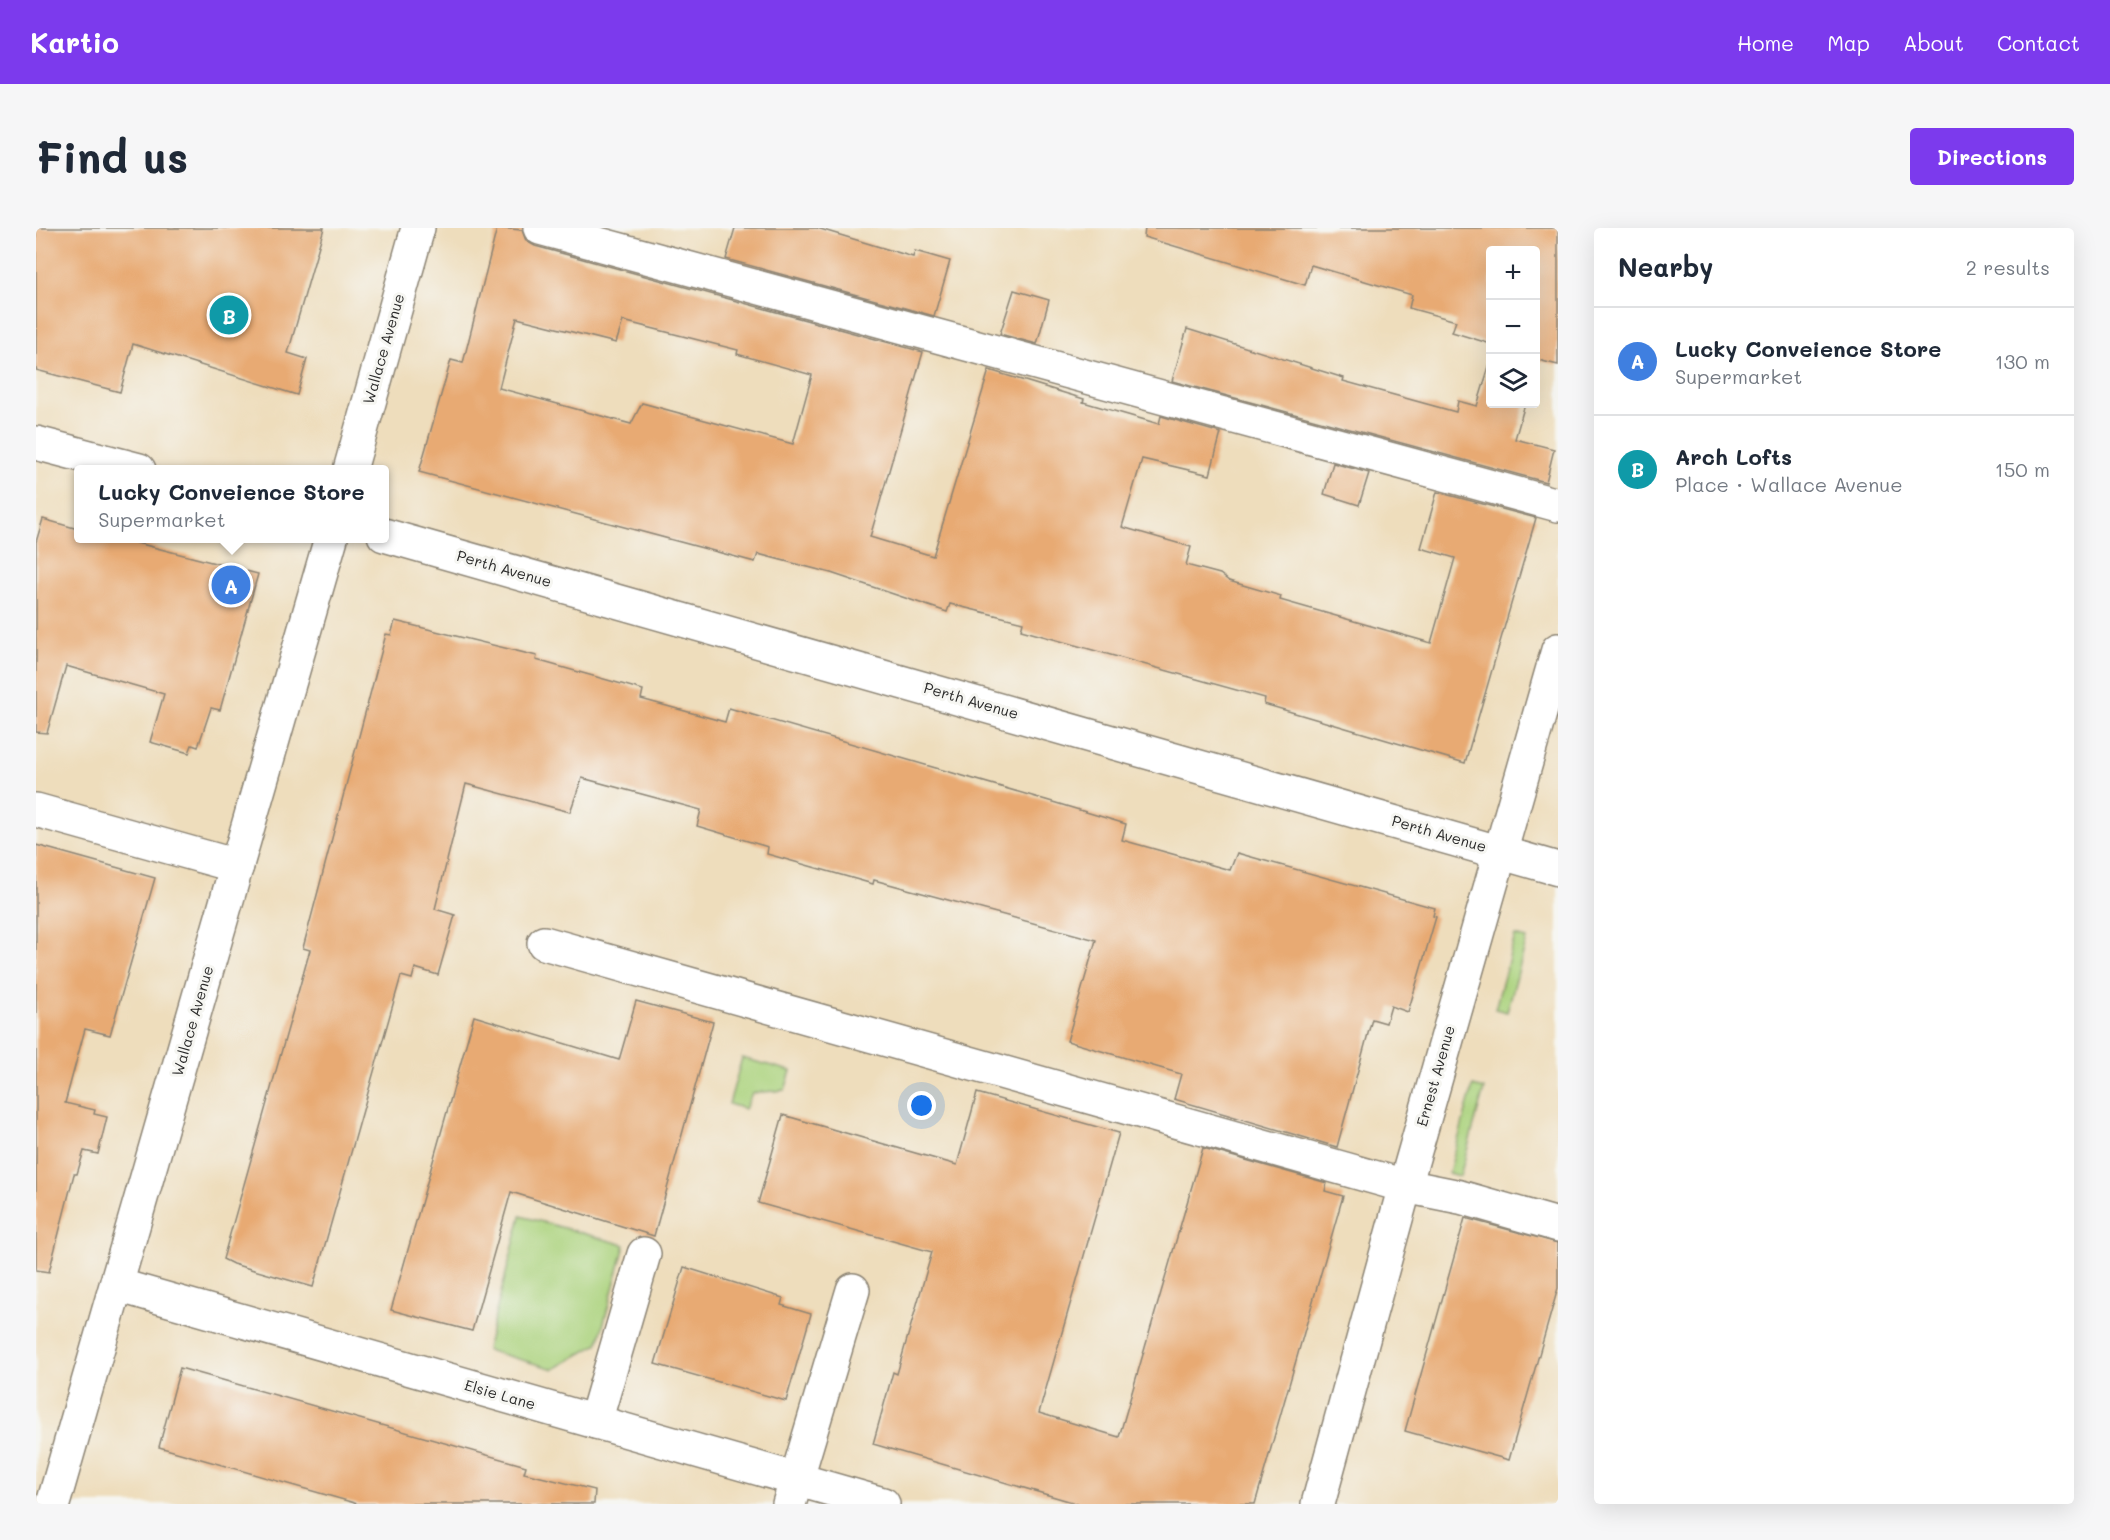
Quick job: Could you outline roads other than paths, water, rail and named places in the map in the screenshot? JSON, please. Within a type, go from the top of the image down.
[{"type":"street","name":"Wallace Avenue","points":[[352,465],[418,228]]},
{"type":"street","points":[[540,228],[1558,505]]},
{"type":"street","points":[[36,442],[121,465]]},
{"type":"street","name":"Perth Avenue","points":[[389,536],[1558,869]]},
{"type":"street","name":"Wallace Avenue","points":[[53,1504],[330,543]]},
{"type":"street","name":"Ernest Avenue","points":[[1318,1504],[1405,1186],[1558,650]]},
{"type":"street","points":[[36,810],[237,866]]},
{"type":"street","points":[[544,943],[1405,1186],[1460,1197],[1558,1225]]},
{"type":"street","points":[[595,1422],[644,1254]]},
{"type":"street","name":"Elsie Lane","points":[[117,1285],[595,1422],[792,1492],[883,1504]]},
{"type":"street","points":[[792,1492],[853,1290]]},
{"type":"place","name":"Arch Lofts","points":[[229,315]]},
{"type":"place","name":"Lucky Conveience Store","points":[[231,585]]}]
